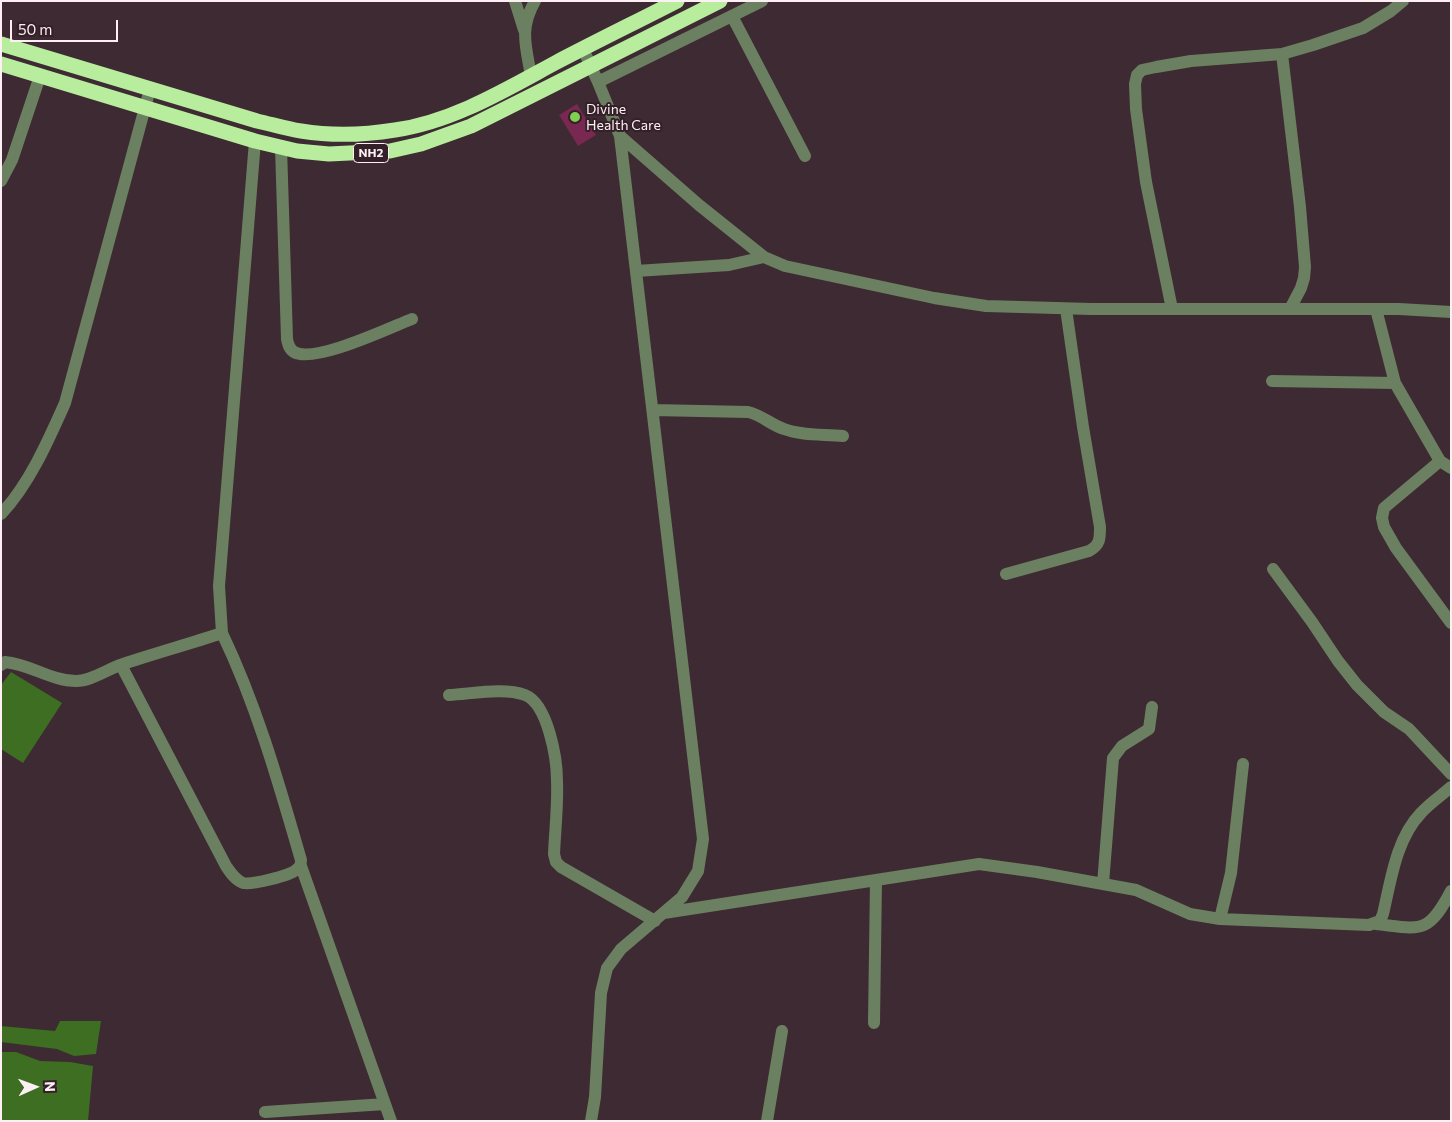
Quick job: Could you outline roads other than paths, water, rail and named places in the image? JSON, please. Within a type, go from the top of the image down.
[{"type":"highway","name":"NH2","points":[[1,44],[150,89],[300,131],[331,134],[363,134],[421,125],[448,116],[531,76],[677,1]]},
{"type":"highway","name":"NH2","points":[[1,64],[255,141],[298,151],[347,154],[390,151],[421,144],[471,126],[720,1]]},
{"type":"street","points":[[515,1],[524,32],[531,76]]},
{"type":"street","points":[[524,32],[525,22],[535,1]]},
{"type":"street","points":[[598,82],[762,1]]},
{"type":"street","points":[[1172,309],[1146,182],[1136,109],[1135,84],[1137,75],[1142,70],[1191,61],[1282,54],[1363,28],[1391,11],[1403,1]]},
{"type":"street","points":[[732,16],[805,156]]},
{"type":"street","points":[[583,49],[620,136],[703,839],[698,872],[682,897],[621,949],[607,968],[601,993],[591,1121]]},
{"type":"street","points":[[1282,54],[1300,207],[1304,267],[1304,278],[1301,288],[1290,309]]},
{"type":"street","points":[[1,180],[12,160],[40,76]]},
{"type":"street","points":[[1,514],[24,484],[51,434],[65,403],[150,89]]},
{"type":"street","points":[[620,136],[699,205],[764,257],[786,266],[934,298],[986,306],[1172,309],[1376,309],[1451,312]]},
{"type":"street","points":[[255,141],[219,586],[222,633],[235,660],[258,722],[301,860],[301,866],[392,1121]]},
{"type":"street","points":[[281,147],[287,339],[289,348],[296,353],[303,354],[314,355],[329,352],[412,319]]},
{"type":"street","points":[[636,271],[729,265],[764,257]]},
{"type":"street","points":[[1006,574],[1089,551],[1097,546],[1100,539],[1100,527],[1080,408],[1066,308]]},
{"type":"street","points":[[1376,309],[1395,383],[1446,465],[1384,508],[1382,518],[1384,527],[1396,548],[1451,623]]},
{"type":"street","points":[[1272,381],[1395,383]]},
{"type":"street","points":[[652,410],[748,412],[756,414],[781,429],[790,432],[843,436]]},
{"type":"street","points":[[1273,569],[1357,685],[1384,712],[1409,729],[1451,774]]},
{"type":"street","points":[[1,665],[5,662],[18,663],[62,679],[76,681],[88,679],[120,665],[222,633]]},
{"type":"street","points":[[120,665],[234,878],[242,883],[253,883],[295,872],[301,866]]},
{"type":"street","points":[[449,696],[492,692],[516,692],[528,696],[546,721],[555,755],[557,782],[554,854],[556,862],[561,867],[659,917],[979,864],[1136,890],[1190,914],[1249,921],[1376,924],[1414,928],[1434,919],[1451,891]]},
{"type":"street","points":[[1103,884],[1113,758],[1122,746],[1149,729],[1152,707]]},
{"type":"street","points":[[1220,919],[1231,873],[1244,764]]},
{"type":"street","points":[[1376,924],[1383,914],[1397,858],[1405,837],[1420,813],[1451,788]]},
{"type":"street","points":[[874,1023],[876,880]]},
{"type":"street","points":[[767,1121],[782,1031]]},
{"type":"street","points":[[265,1112],[386,1104]]},
{"type":"place","name":"Divine Health Care","points":[[575,117]]}]
